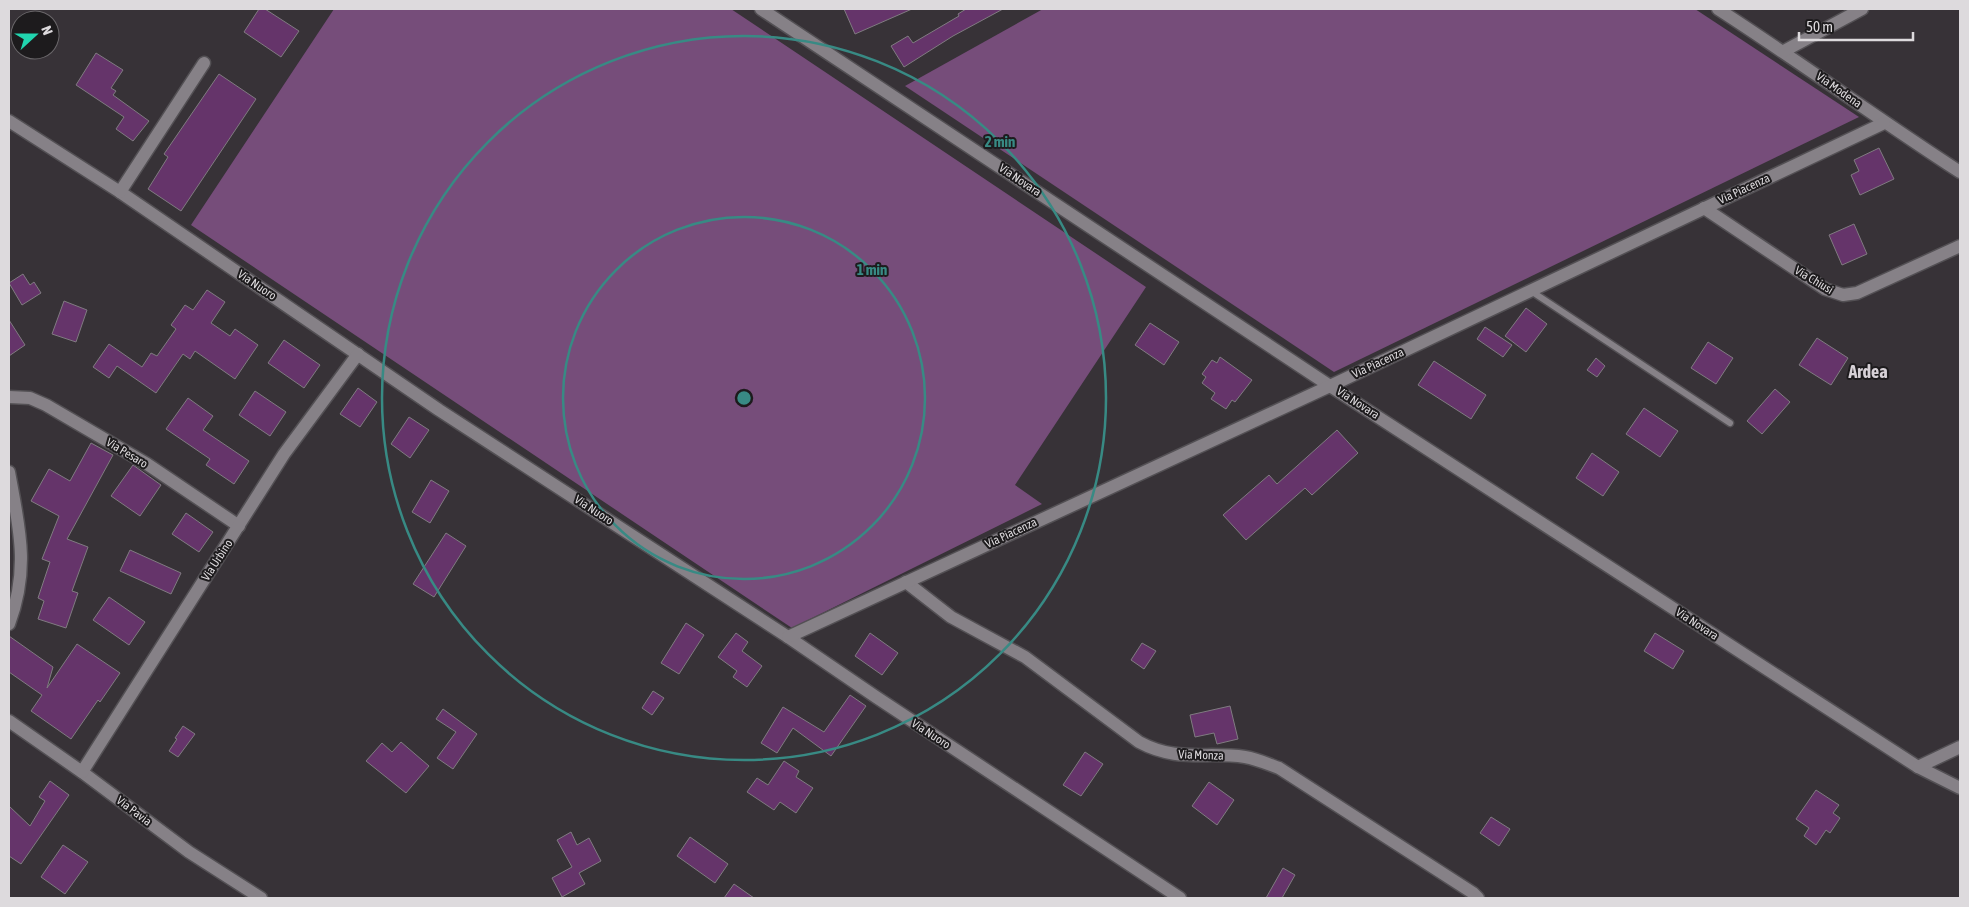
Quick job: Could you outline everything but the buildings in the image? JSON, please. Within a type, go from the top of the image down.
[{"type":"street","name":"Via Novara","points":[[761,9],[1330,386],[1918,767],[1960,788]]},
{"type":"street","name":"Via Modena","points":[[1718,9],[1784,51],[1884,123],[1960,172]]},
{"type":"street","points":[[1784,51],[1862,9]]},
{"type":"street","points":[[120,192],[204,63]]},
{"type":"street","name":"Via Nuoro","points":[[9,121],[120,192],[439,410],[788,637],[1180,898]]},
{"type":"street","name":"Via Piacenza","points":[[788,637],[1330,386],[1884,123]]},
{"type":"street","name":"Via Chiusi","points":[[1704,208],[1825,289],[1842,295],[1862,292],[1960,246]]},
{"type":"street","name":"Via Urbino","points":[[82,772],[284,454],[358,354]]},
{"type":"street","name":"Via Pesaro","points":[[9,397],[30,398],[46,405],[147,464],[239,526]]},
{"type":"street","points":[[9,472],[22,551],[21,579],[9,624]]},
{"type":"street","points":[[9,543],[22,551]]},
{"type":"street","name":"Via Monza","points":[[906,582],[951,617],[1024,657],[1139,742],[1159,751],[1177,755],[1244,757],[1278,768],[1478,898]]},
{"type":"street","name":"Via Pavia","points":[[9,721],[82,772],[189,852],[261,898]]},
{"type":"street","points":[[1918,767],[1960,747]]},
{"type":"lane","points":[[1530,291],[1730,423]]},
{"type":"shaded area","points":[[334,9],[731,9],[1146,287],[1015,485],[1042,504],[792,628],[191,225]]},
{"type":"shaded area","points":[[1043,9],[1695,9],[1859,117],[1334,372],[905,86]]},
{"type":"district","name":"Ardea","points":[[1868,371]]}]
